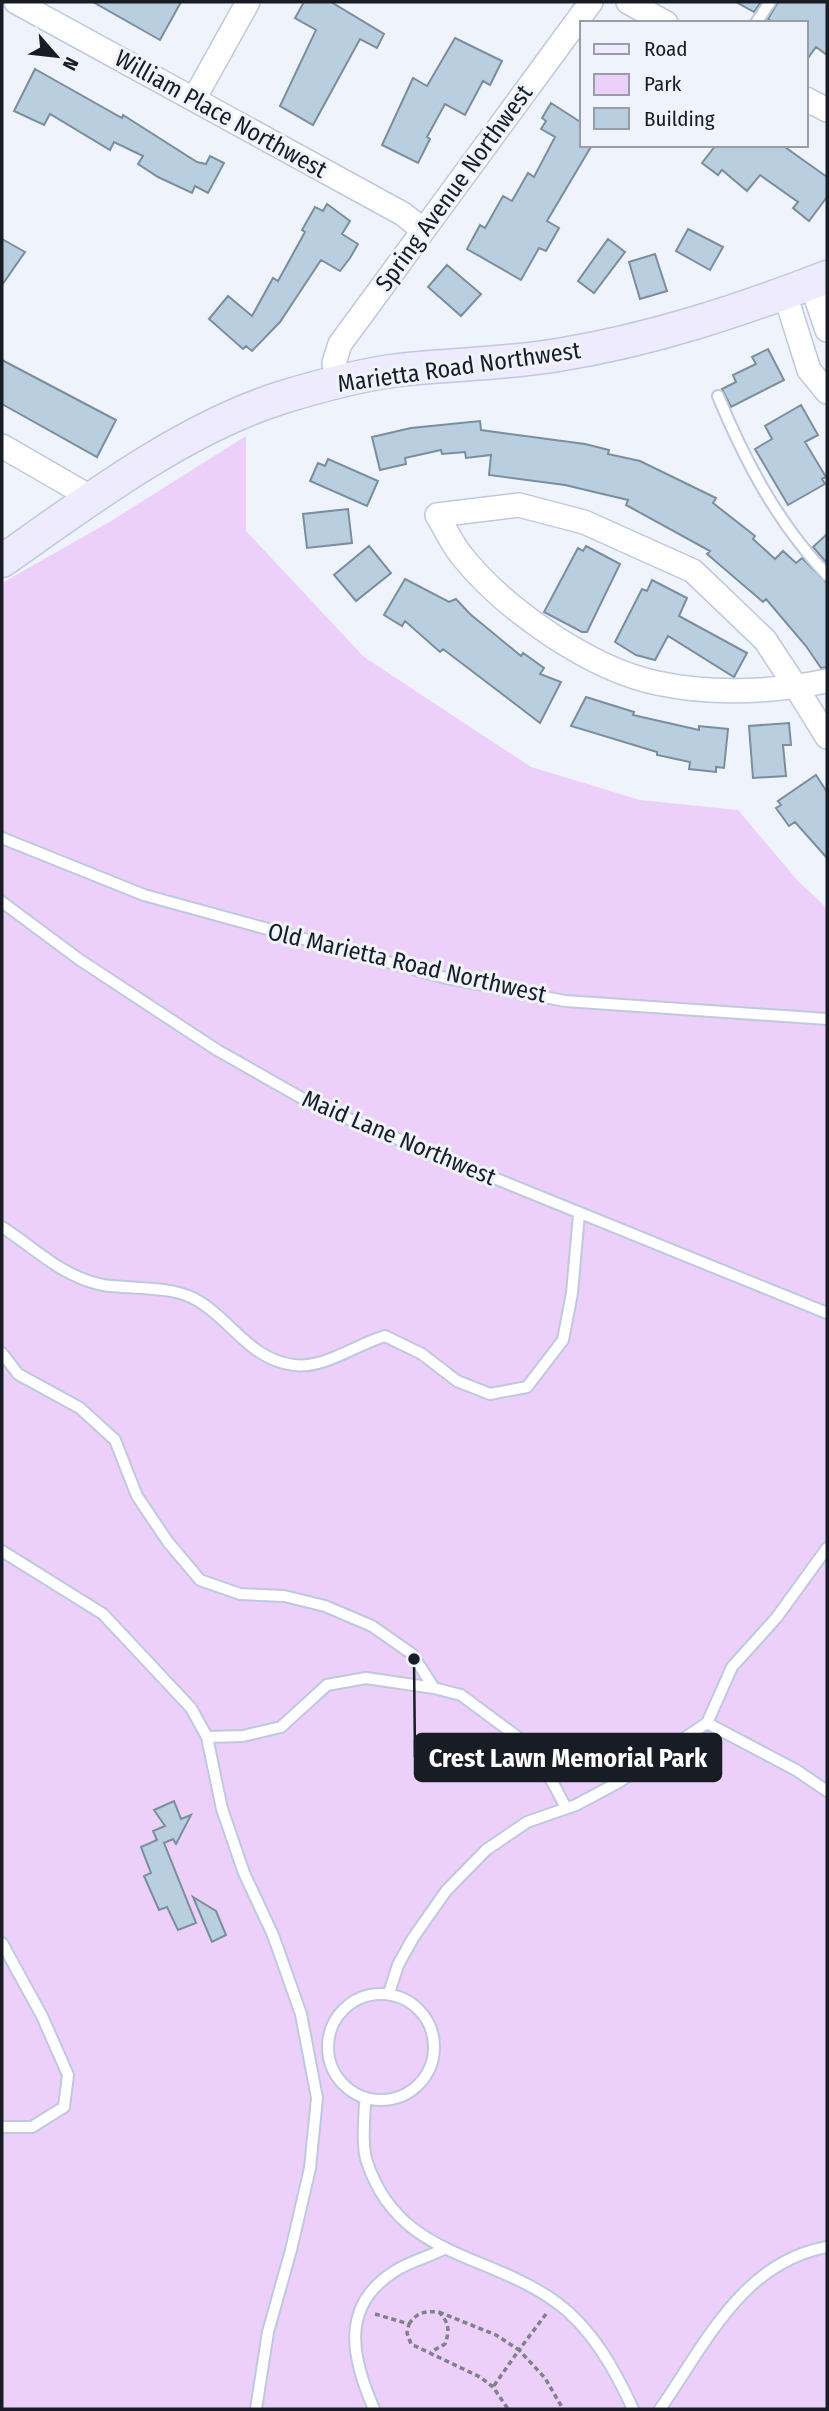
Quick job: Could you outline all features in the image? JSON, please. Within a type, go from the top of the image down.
[{"type":"main road","name":"Marietta Road Northwest","points":[[2,561],[92,498],[219,424],[277,399],[337,381],[396,370],[556,356],[653,337],[808,285]]},
{"type":"street","name":"William Place Northwest","points":[[16,2],[403,214],[423,230]]},
{"type":"street","points":[[194,99],[248,2]]},
{"type":"street","name":"Spring Avenue Northwest","points":[[337,381],[334,363],[340,344],[591,2]]},
{"type":"street","points":[[628,2],[662,21]]},
{"type":"street","points":[[808,100],[827,110]]},
{"type":"street","points":[[808,285],[827,330]]},
{"type":"street","points":[[808,285],[810,369],[827,392]]},
{"type":"street","points":[[2,446],[92,498]]},
{"type":"street","points":[[827,681],[796,687],[752,692],[656,683],[592,659],[539,626],[492,589],[460,554],[437,515],[519,505],[584,522],[693,571],[765,640],[796,687],[827,737]]},
{"type":"lane","points":[[757,21],[770,2]]},
{"type":"lane","points":[[718,396],[743,456],[774,509],[802,548],[827,575]]},
{"type":"lane","name":"Old Marietta Road Northwest","points":[[2,838],[144,895],[446,978],[565,1001],[827,1019]]},
{"type":"lane","name":"Maid Lane Northwest","points":[[2,902],[80,960],[206,1042],[314,1105],[827,1314]]},
{"type":"lane","points":[[2,1227],[56,1268],[101,1284],[191,1297],[222,1318],[252,1350],[294,1365],[329,1359],[362,1342],[385,1336],[422,1354],[457,1381],[490,1394],[527,1387],[563,1340],[572,1293],[579,1214]]},
{"type":"lane","points":[[2,1353],[18,1374],[80,1408],[115,1440],[138,1496],[168,1542],[200,1580],[240,1594],[284,1596],[325,1606],[372,1626],[412,1654],[434,1688]]},
{"type":"lane","points":[[389,1993],[398,1965],[413,1938],[446,1891],[486,1850],[527,1822],[565,1806],[576,1805],[619,1782],[707,1723],[732,1667],[777,1617],[827,1548]]},
{"type":"lane","points":[[2,1551],[103,1614],[191,1708],[207,1737],[222,1809],[244,1872],[273,1935],[301,2014],[317,2098],[310,2168],[292,2250],[268,2332],[256,2409]]},
{"type":"lane","points":[[207,1737],[243,1735],[281,1727],[327,1685],[366,1678],[434,1688],[461,1695],[523,1741],[553,1783],[565,1806]]},
{"type":"lane","points":[[707,1723],[796,1770],[827,1791]]},
{"type":"lane","points":[[2,1943],[42,2016],[68,2075],[64,2107],[32,2127],[2,2127]]},
{"type":"lane","points":[[389,1993],[407,1999],[422,2011],[430,2023],[435,2051],[430,2069],[410,2092],[383,2101],[365,2098],[341,2083],[330,2063],[327,2045],[333,2022],[344,2007],[365,1995],[389,1993]]},
{"type":"lane","points":[[365,2098],[366,2160],[388,2205],[430,2243],[513,2276],[559,2304],[595,2341],[633,2409]]},
{"type":"lane","points":[[660,2409],[717,2319],[756,2281],[804,2251],[827,2247]]},
{"type":"lane","points":[[374,2409],[354,2355],[355,2322],[360,2309],[373,2290],[395,2270],[444,2249]]},
{"type":"path","points":[[426,2352],[435,2352],[445,2344],[449,2333],[447,2322],[439,2312]]},
{"type":"path","points":[[508,2409],[493,2387],[465,2368],[411,2344],[407,2333],[415,2315],[439,2312],[487,2330],[519,2350],[545,2378],[563,2409]]},
{"type":"path","points":[[493,2387],[544,2316]]},
{"type":"path","points":[[386,2318],[409,2324]]},
{"type":"green space","points":[[246,436],[246,531],[364,657],[531,767],[640,800],[738,810],[798,881],[827,908],[827,2409],[2,2409],[2,583],[111,521]]},
{"type":"building","points":[[93,2],[181,2],[160,40]]},
{"type":"building","points":[[304,2],[331,2],[384,34],[377,48],[360,39],[313,125],[280,106],[316,30],[295,18]]},
{"type":"building","points":[[736,2],[761,2],[754,12]]},
{"type":"building","points":[[778,2],[827,2],[827,55],[816,47],[808,58],[808,21],[768,19]]},
{"type":"building","points":[[455,38],[502,61],[490,85],[483,81],[465,115],[445,104],[427,137],[430,139],[418,163],[382,145],[413,78],[427,86]]},
{"type":"building","points":[[35,69],[122,118],[123,115],[197,162],[206,164],[210,156],[224,163],[208,193],[195,186],[192,193],[158,177],[138,164],[143,156],[114,142],[110,150],[50,114],[44,125],[14,111]]},
{"type":"building","points":[[551,103],[580,122],[580,147],[591,147],[547,221],[559,228],[546,251],[539,248],[521,280],[467,249],[480,225],[485,228],[503,196],[512,201],[528,173],[534,177],[555,137],[541,129],[546,121],[542,118]]},
{"type":"building","points":[[714,147],[785,147],[827,177],[827,197],[809,221],[793,208],[798,202],[760,175],[747,191],[722,170],[718,175],[702,163]]},
{"type":"building","points":[[327,204],[350,221],[342,234],[358,244],[350,258],[340,271],[321,260],[280,322],[252,351],[246,346],[243,349],[209,319],[228,296],[252,316],[273,278],[278,281],[305,232],[302,230],[315,207],[323,211]]},
{"type":"building","points":[[688,229],[723,247],[710,270],[676,251]]},
{"type":"building","points":[[2,239],[25,252],[2,285]]},
{"type":"building","points":[[608,239],[625,252],[594,293],[578,281]]},
{"type":"building","points":[[655,254],[667,291],[640,299],[629,262]]},
{"type":"building","points":[[447,265],[481,294],[461,316],[428,287]]},
{"type":"building","points":[[768,349],[784,380],[731,407],[722,389],[736,382],[733,375],[756,364],[752,357]]},
{"type":"building","points":[[2,360],[116,420],[97,457],[2,404]]},
{"type":"building","points":[[801,405],[818,435],[805,442],[826,477],[822,479],[825,484],[788,505],[755,449],[772,439],[765,426]]},
{"type":"building","points":[[480,421],[481,430],[585,444],[609,450],[608,454],[640,461],[716,498],[713,503],[755,536],[753,539],[775,559],[783,551],[796,563],[802,558],[827,583],[827,667],[821,668],[766,599],[763,602],[707,554],[710,551],[626,505],[628,500],[565,485],[489,475],[491,455],[466,458],[465,452],[442,454],[441,450],[405,458],[406,464],[380,470],[372,437],[411,428]]},
{"type":"building","points":[[328,459],[378,481],[367,506],[310,481],[318,463],[325,466]]},
{"type":"building","points":[[348,509],[352,543],[307,548],[303,514]]},
{"type":"building","points":[[827,534],[827,563],[813,547]]},
{"type":"building","points":[[369,546],[391,573],[356,601],[334,575]]},
{"type":"building","points":[[586,546],[620,564],[587,632],[582,632],[544,612],[578,548],[583,551]]},
{"type":"building","points":[[405,579],[449,602],[456,599],[521,656],[523,653],[544,668],[540,674],[561,682],[540,723],[443,649],[440,652],[405,621],[402,626],[384,615]]},
{"type":"building","points":[[652,580],[687,598],[679,616],[747,653],[734,677],[668,636],[655,660],[636,655],[615,642],[642,589],[647,591]]},
{"type":"building","points":[[586,697],[634,712],[633,715],[699,730],[699,726],[728,729],[724,768],[716,767],[716,772],[689,769],[690,762],[657,755],[657,752],[571,726]]},
{"type":"building","points":[[789,723],[791,745],[783,745],[786,776],[753,778],[749,726]]},
{"type":"building","points":[[816,775],[827,792],[827,858],[795,822],[789,826],[776,808],[781,805],[778,801]]},
{"type":"building","points":[[174,1801],[181,1819],[191,1815],[176,1844],[173,1839],[164,1843],[196,1923],[178,1930],[167,1907],[159,1910],[144,1876],[151,1873],[141,1847],[157,1840],[153,1831],[165,1826],[154,1810]]},
{"type":"building","points":[[193,1897],[216,1911],[226,1935],[212,1942]]},
{"type":"place","name":"Crest Lawn Memorial Park","points":[[414,1659]]}]
